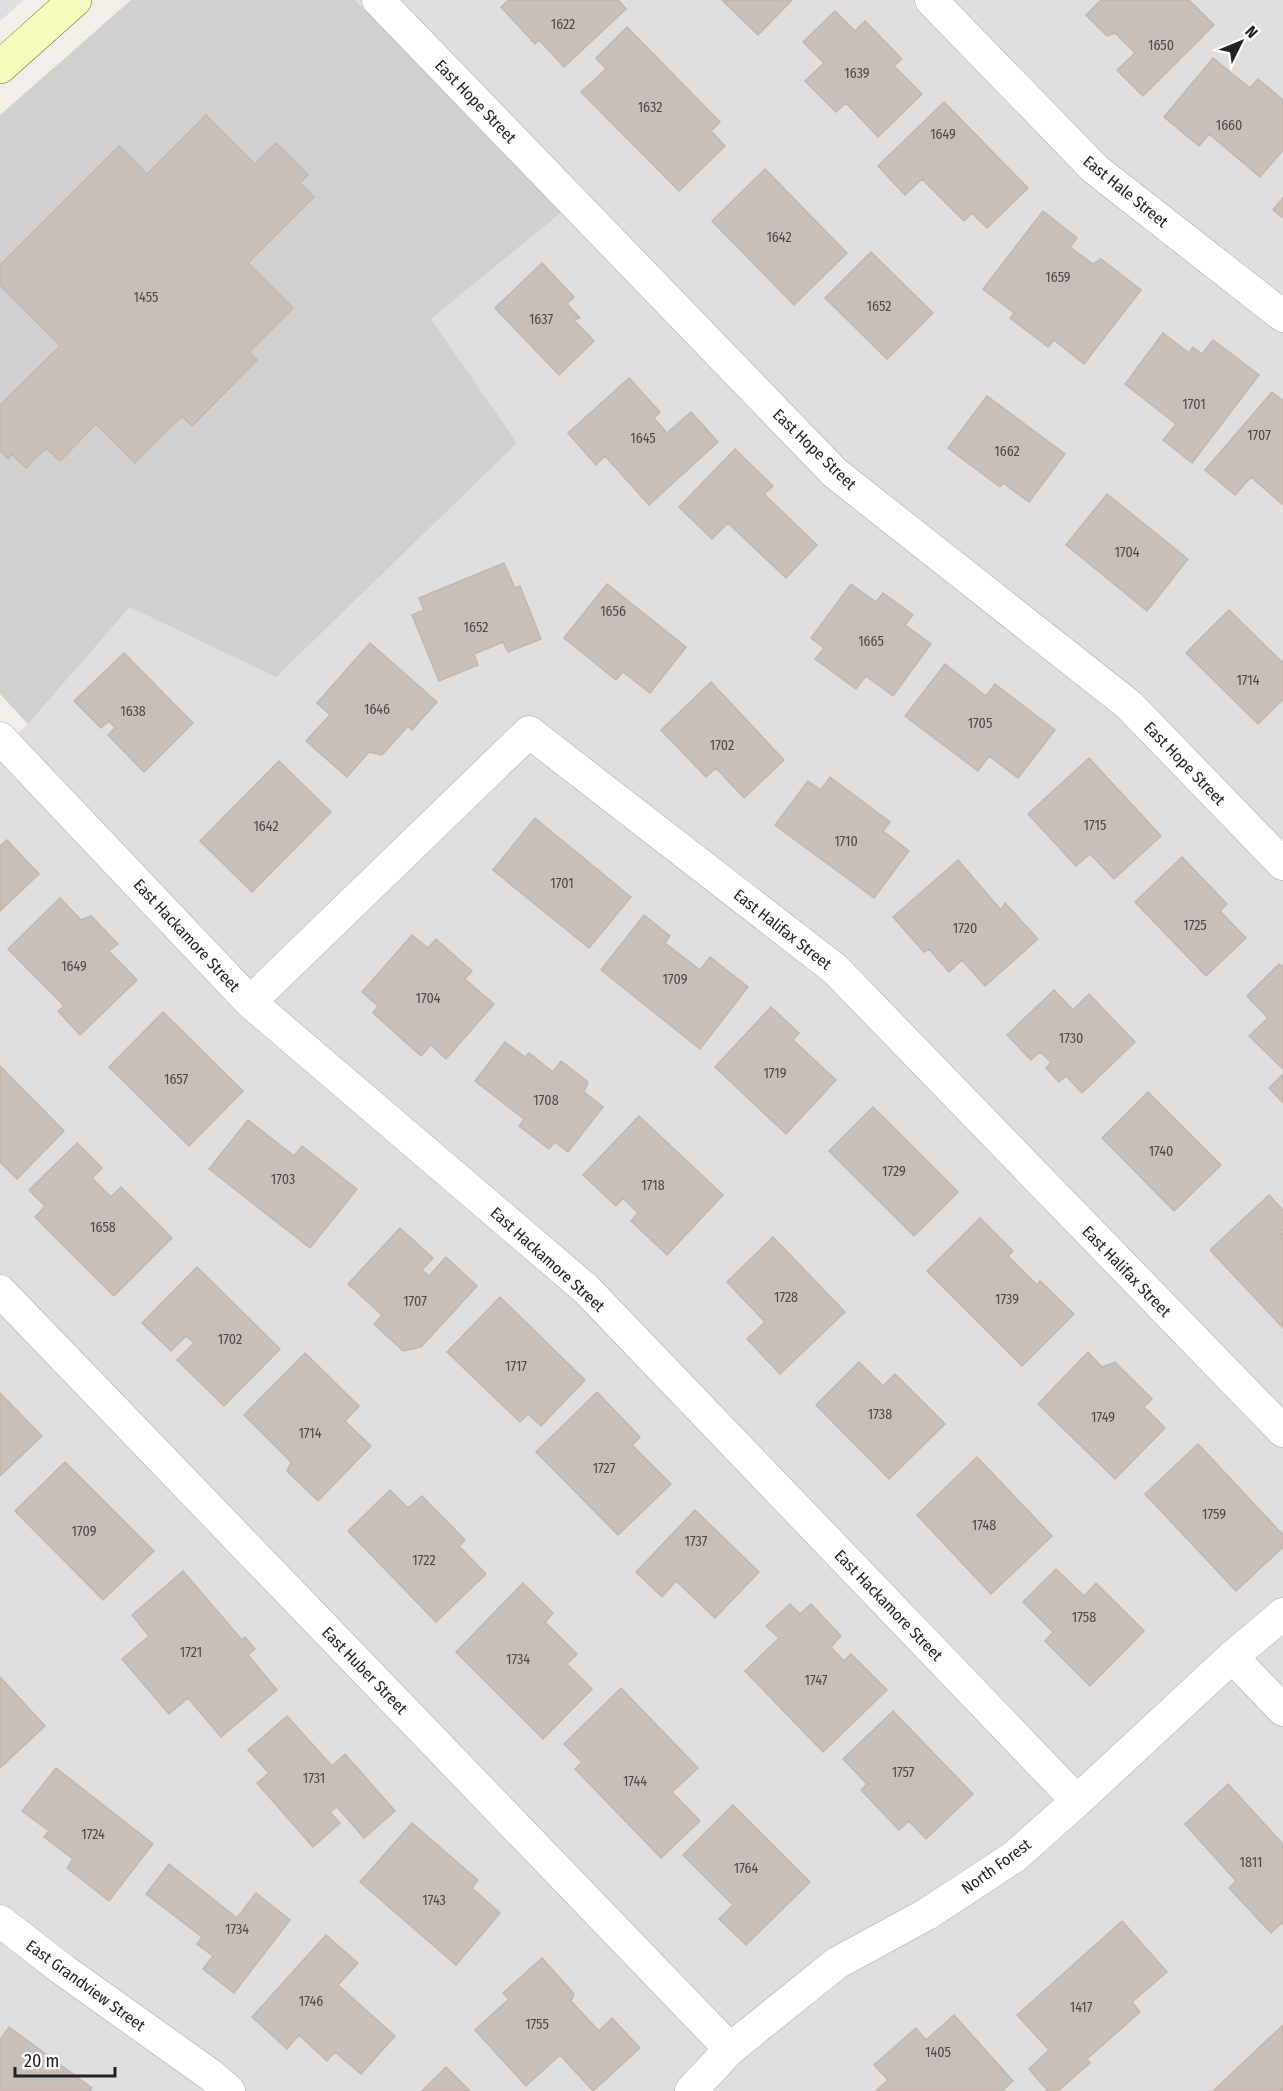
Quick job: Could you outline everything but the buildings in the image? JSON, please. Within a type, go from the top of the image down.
[{"type":"street","points":[[0,67],[75,0]]},
{"type":"street","name":"East Hope Street","points":[[378,0],[835,473],[1129,705],[1283,864]]},
{"type":"street","name":"East Hale Street","points":[[932,0],[1095,169],[1283,316]]},
{"type":"street","name":"East Halifax Street","points":[[250,1002],[529,732],[834,969],[1283,1431]]},
{"type":"street","name":"East Hackamore Street","points":[[0,738],[250,1002],[586,1289],[1077,1801]]},
{"type":"street","name":"East Huber Street","points":[[0,1291],[730,2049]]},
{"type":"street","name":"North Forest","points":[[691,2091],[730,2049],[837,1963],[927,1914],[1014,1857],[1232,1657],[1283,1614]]},
{"type":"street","points":[[1232,1657],[1283,1710]]},
{"type":"street","name":"East Grandview Street","points":[[0,1921],[62,1969],[212,2076],[229,2091]]},
{"type":"shaded area","points":[[0,0],[24,0],[0,21]]},
{"type":"shaded area","points":[[131,0],[355,0],[563,211],[431,319],[517,443],[276,677],[130,607],[28,724],[0,694],[0,115]]},
{"type":"shaded area","points":[[355,0],[1283,0],[1283,2091],[0,2091],[0,750],[28,724],[130,607],[431,319],[562,211]]}]
